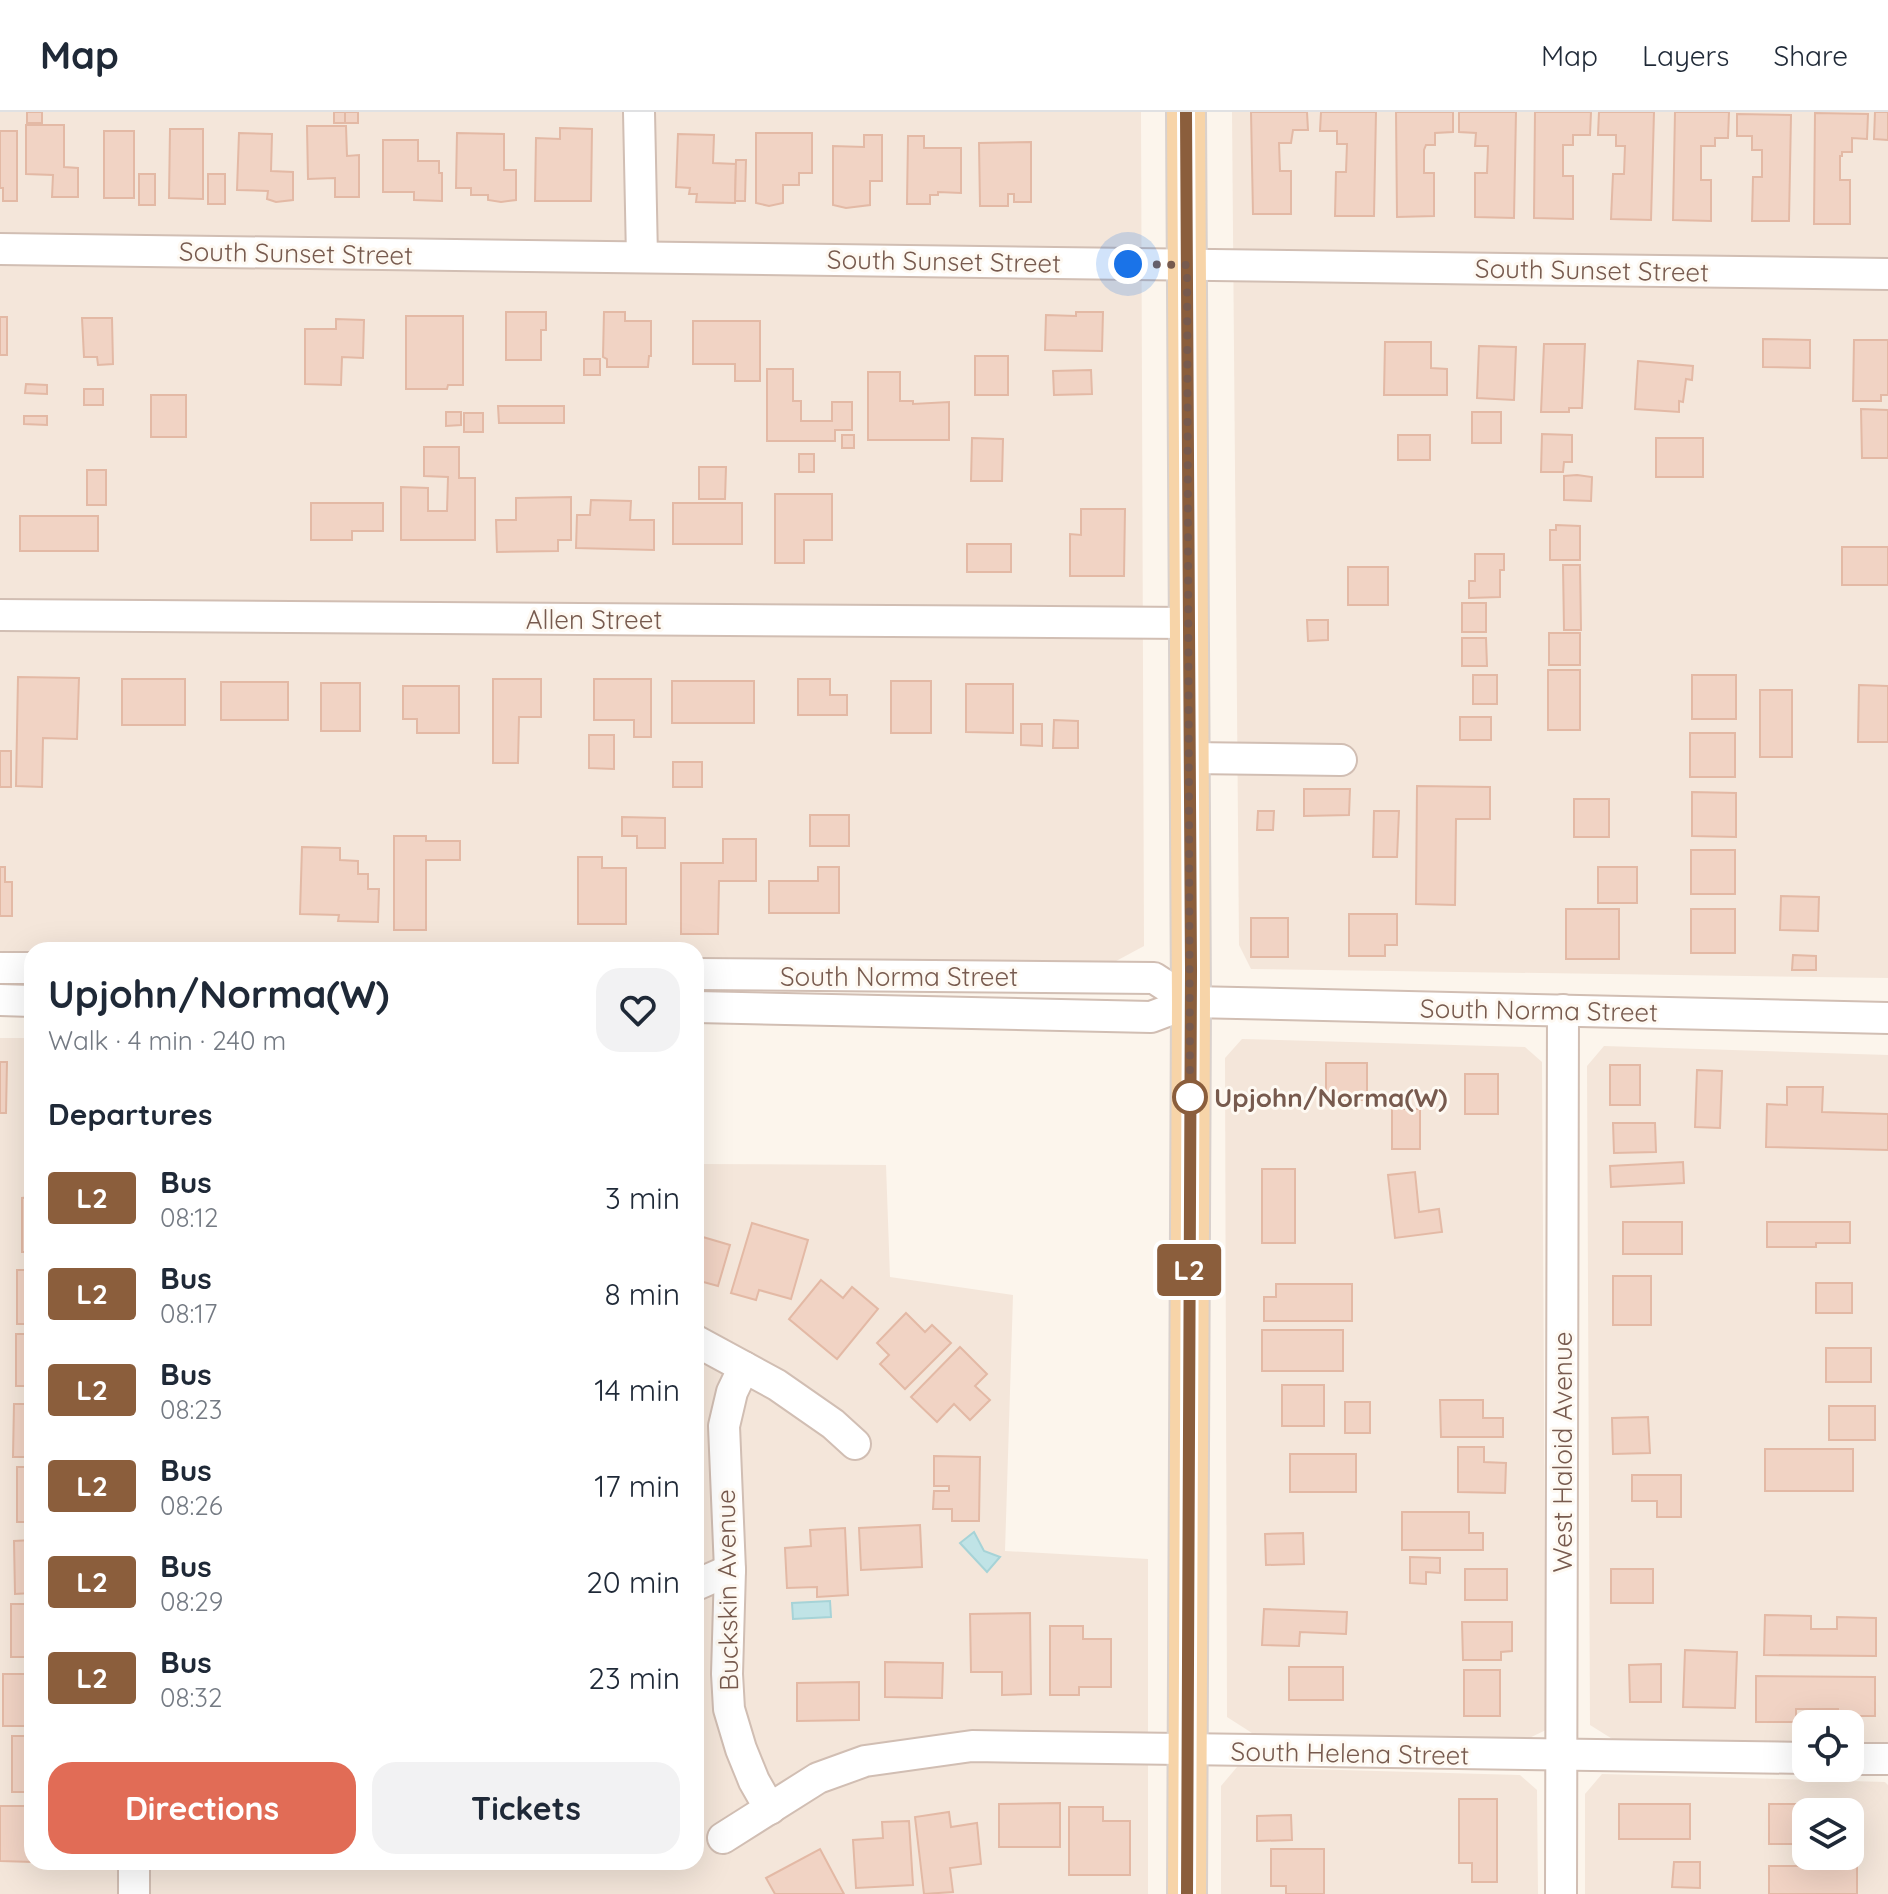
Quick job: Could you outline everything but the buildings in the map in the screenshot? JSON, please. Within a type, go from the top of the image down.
[{"type":"main road","points":[[1186,112],[1191,1002],[1187,1894]]},
{"type":"street","points":[[639,112],[642,257]]},
{"type":"street","name":"South Sunset Street","points":[[0,249],[1888,274]]},
{"type":"street","name":"Allen Street","points":[[0,615],[1189,623]]},
{"type":"street","points":[[1189,758],[1341,760]]},
{"type":"street","points":[[0,968],[24,968]]},
{"type":"street","name":"South Norma Street","points":[[704,974],[1154,978],[1191,1002]]},
{"type":"street","points":[[0,1000],[24,1001]]},
{"type":"street","name":"South Norma Street","points":[[704,1007],[1151,1017],[1191,1002],[1888,1018]]},
{"type":"street","name":"West Haloid Avenue","points":[[1561,1894],[1563,1010]]},
{"type":"street","points":[[704,1345],[777,1385],[855,1444]]},
{"type":"street","name":"Buckskin Avenue","points":[[744,1367],[732,1392],[724,1426],[730,1570],[729,1709],[754,1781],[770,1809]]},
{"type":"street","points":[[704,1581],[730,1570]]},
{"type":"street","name":"South Helena Street","points":[[723,1838],[818,1778],[865,1761],[972,1746],[1792,1758]]},
{"type":"street","points":[[1864,1759],[1888,1759]]},
{"type":"street","points":[[134,1870],[134,1894]]},
{"type":"shaded area","points":[[0,112],[1141,112],[1144,946],[1105,967],[704,962],[704,942],[24,942],[24,953],[0,952]]},
{"type":"shaded area","points":[[1232,112],[1888,112],[1888,978],[1251,969],[1239,945]]},
{"type":"shaded area","points":[[0,1038],[24,1038],[24,1870],[704,1870],[704,1164],[886,1165],[890,1277],[1013,1295],[1005,1551],[1148,1559],[1148,1894],[0,1894]]},
{"type":"shaded area","points":[[1242,1039],[1525,1047],[1542,1062],[1546,1730],[1521,1742],[1252,1733],[1227,1717],[1225,1058]]},
{"type":"shaded area","points":[[1604,1046],[1888,1055],[1888,1747],[1864,1748],[1864,1710],[1792,1710],[1792,1746],[1614,1740],[1590,1725],[1587,1066]]},
{"type":"shaded area","points":[[1237,1767],[1520,1775],[1537,1790],[1538,1894],[1221,1894],[1221,1786]]},
{"type":"shaded area","points":[[1602,1774],[1792,1779],[1792,1782],[1885,1782],[1888,1785],[1888,1894],[1585,1894],[1585,1794]]},
{"type":"water","points":[[974,1532],[984,1551],[1000,1557],[987,1572],[960,1543]]},
{"type":"water","points":[[830,1601],[831,1617],[793,1619],[792,1603]]},
{"type":"bus line","name":"L2","points":[[1186,112],[1191,970],[1187,1894]]},
{"type":"place","name":"Upjohn/Norma(W)","points":[[1190,1097]]},
{"type":"route","points":[[1128,264],[1187,265],[1190,1097]]}]
